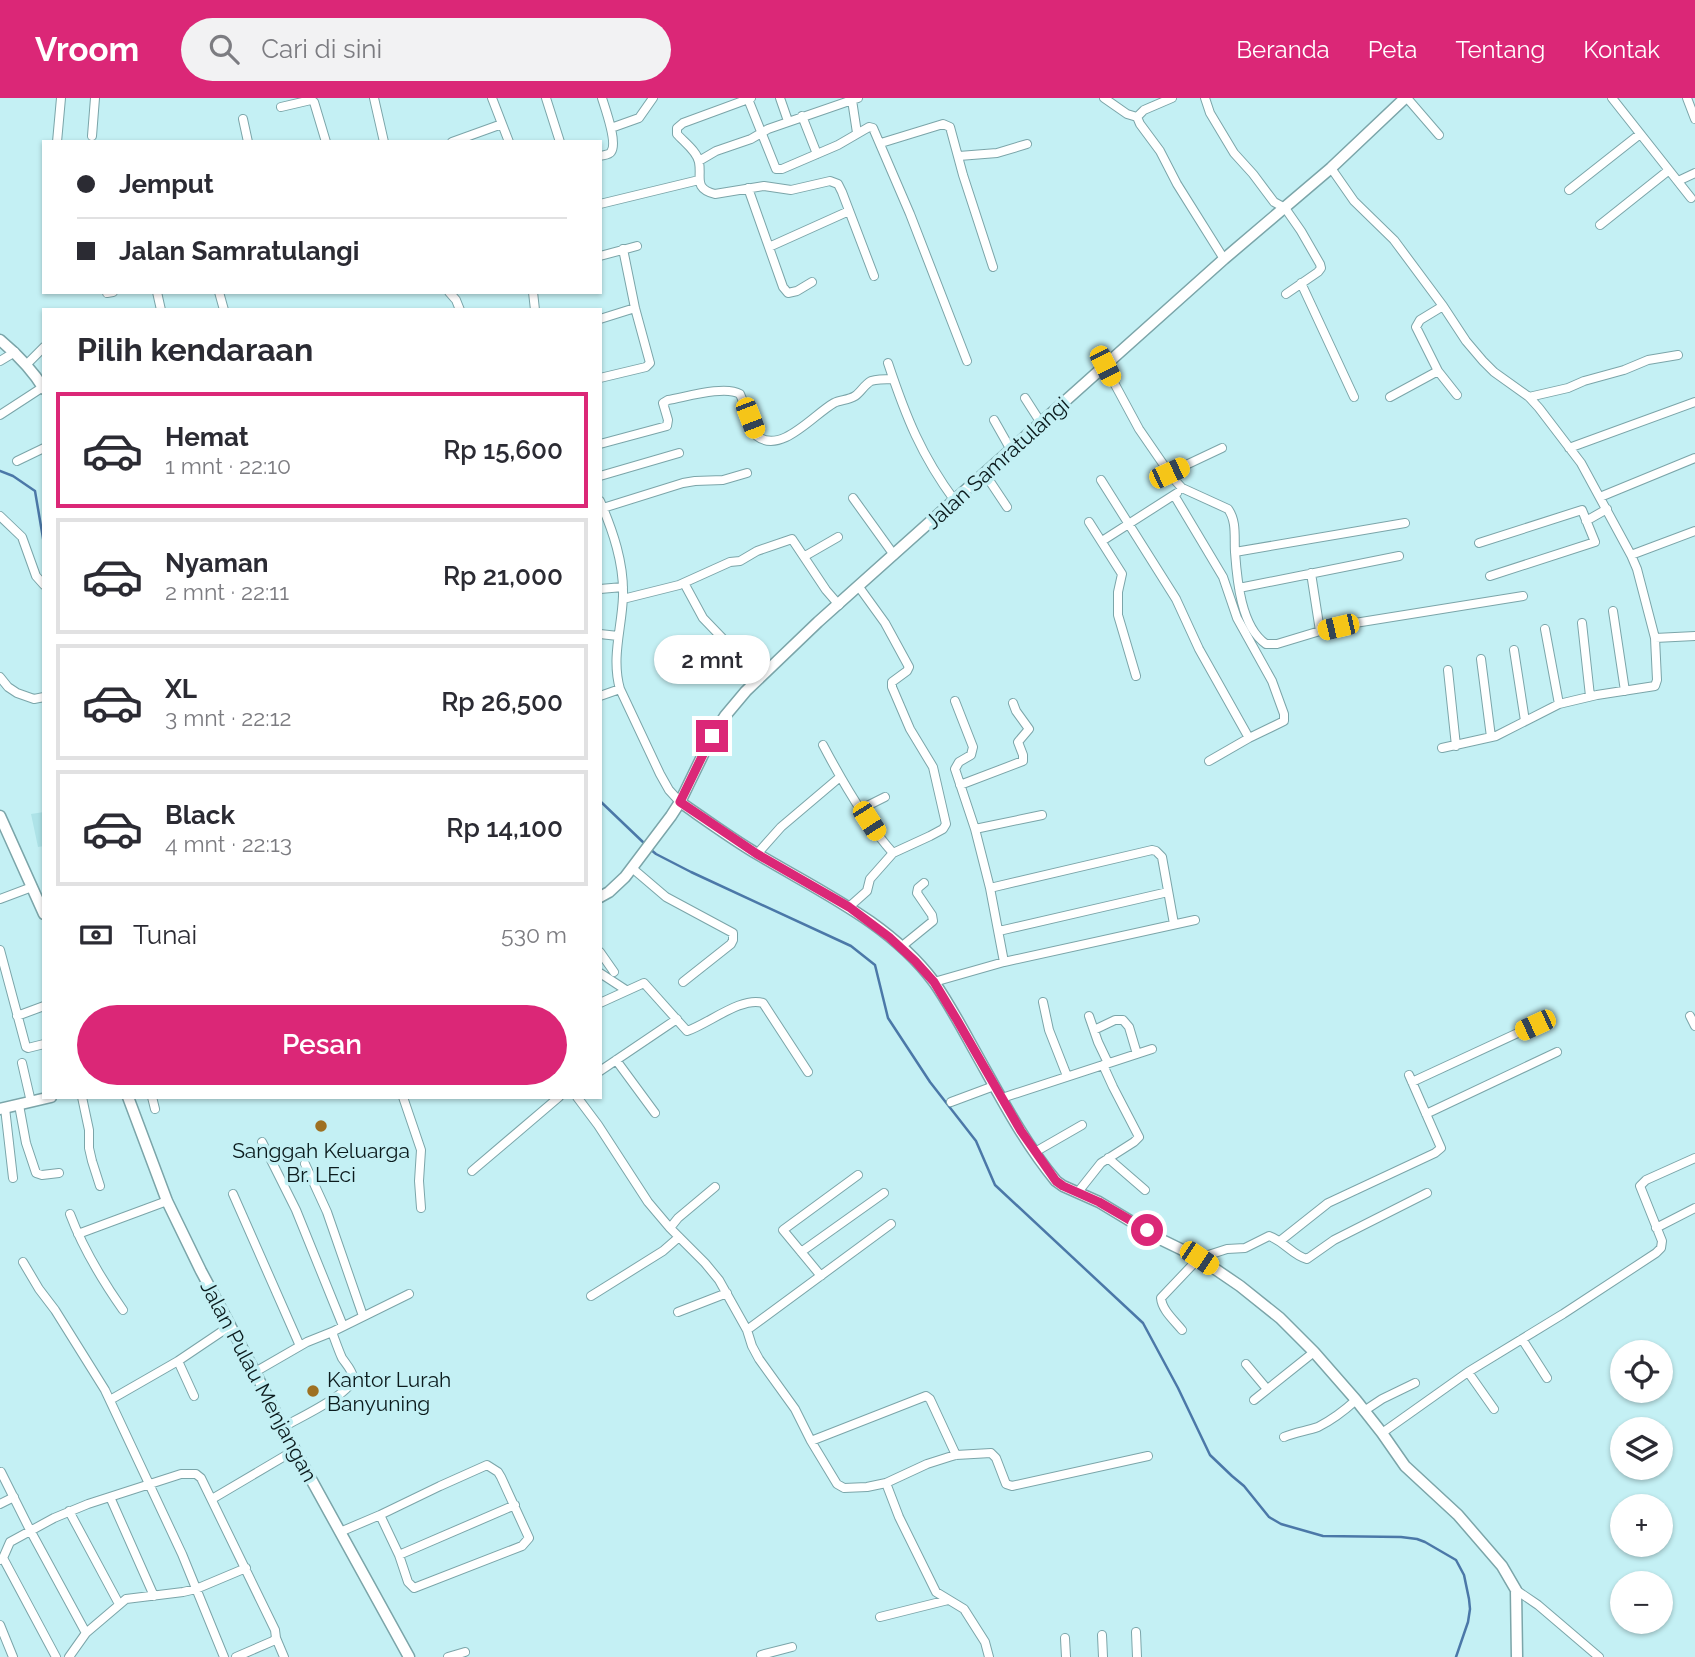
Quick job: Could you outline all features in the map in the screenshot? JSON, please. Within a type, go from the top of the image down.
[{"type":"street","points":[[57,140],[61,98]]},
{"type":"street","points":[[92,136],[95,98]]},
{"type":"street","points":[[374,98],[384,140]]},
{"type":"street","points":[[492,98],[508,140]]},
{"type":"street","points":[[546,98],[558,140]]},
{"type":"street","points":[[602,98],[611,128],[613,151],[602,156]]},
{"type":"street","points":[[611,128],[639,118],[653,98]]},
{"type":"street","points":[[780,98],[788,121]]},
{"type":"street","points":[[1104,98],[1127,114],[1137,117]]},
{"type":"street","points":[[1137,117],[1144,110],[1172,98]]},
{"type":"street","points":[[1205,98],[1210,113],[1234,153],[1274,202],[1285,208],[1321,268],[1286,294]]},
{"type":"street","points":[[1406,98],[1439,135]]},
{"type":"street","name":"Jalan Samratulangi","points":[[602,896],[617,885],[632,868],[680,802],[724,716],[787,650],[1224,259],[1331,168],[1406,98]]},
{"type":"street","points":[[1612,98],[1690,198]]},
{"type":"street","points":[[1688,98],[1695,119]]},
{"type":"street","points":[[771,187],[776,169],[749,99],[679,125],[677,134],[699,161],[699,180],[702,187],[715,194],[748,188],[791,190],[834,181],[838,184],[874,276]]},
{"type":"street","points":[[699,161],[788,121],[855,99],[857,133]]},
{"type":"street","points":[[281,107],[311,100],[314,102],[325,140]]},
{"type":"street","points":[[802,116],[817,154]]},
{"type":"street","points":[[1137,117],[1224,259]]},
{"type":"street","points":[[243,119],[248,140]]},
{"type":"street","points":[[458,140],[502,124]]},
{"type":"street","points":[[881,143],[946,124],[950,127],[993,267]]},
{"type":"street","points":[[776,169],[782,169],[838,145],[872,127],[875,130],[967,361]]},
{"type":"street","points":[[1569,190],[1640,134]]},
{"type":"street","points":[[958,156],[997,153],[1027,144]]},
{"type":"street","points":[[1331,168],[1354,201],[1394,240],[1490,369],[1529,397],[1580,463],[1631,555],[1655,638],[1657,684],[1559,704],[1491,737],[1443,748]]},
{"type":"street","points":[[1600,225],[1669,170]]},
{"type":"street","points":[[1678,181],[1695,173]]},
{"type":"street","points":[[602,204],[699,180]]},
{"type":"street","points":[[748,188],[783,287],[788,293],[813,282]]},
{"type":"street","points":[[769,247],[849,211]]},
{"type":"street","points":[[602,255],[638,246]]},
{"type":"street","points":[[602,378],[649,366],[650,360],[635,308],[623,249]]},
{"type":"street","points":[[1301,284],[1354,397]]},
{"type":"street","points":[[1443,306],[1420,320],[1416,327],[1438,371],[1457,395]]},
{"type":"street","points":[[602,317],[635,308]]},
{"type":"street","points":[[0,340],[27,364],[42,386]]},
{"type":"street","points":[[27,364],[42,349]]},
{"type":"street","points":[[0,361],[15,352]]},
{"type":"street","points":[[1529,397],[1568,388],[1648,360],[1678,355]]},
{"type":"street","points":[[888,363],[916,440],[937,478],[955,501]]},
{"type":"street","points":[[1105,366],[1139,429],[1181,488],[1228,509],[1233,518],[1242,604],[1256,635],[1266,644],[1277,644],[1320,631],[1399,615],[1523,596]]},
{"type":"street","points":[[1390,397],[1438,371]]},
{"type":"street","points":[[602,443],[667,426],[668,420],[663,406],[665,401],[724,390],[737,391],[740,394],[757,436],[761,439],[782,439],[834,403],[852,398],[867,383],[893,379]]},
{"type":"street","points":[[0,415],[42,389]]},
{"type":"street","points":[[1025,398],[1041,423]]},
{"type":"street","points":[[1569,448],[1695,402]]},
{"type":"street","points":[[994,420],[1011,450]]},
{"type":"street","points":[[17,461],[42,448]]},
{"type":"street","points":[[1169,473],[1222,448]]},
{"type":"street","points":[[602,475],[679,453]]},
{"type":"street","points":[[1600,497],[1695,458]]},
{"type":"street","points":[[747,473],[723,480],[683,483],[602,504],[620,562],[623,587],[616,671],[620,689],[669,790],[680,802],[757,854],[849,907],[901,947],[934,982],[994,1086],[1056,1181],[1199,1258],[1280,1318],[1356,1399],[1405,1466],[1458,1515],[1502,1566],[1516,1590],[1538,1605],[1599,1657]]},
{"type":"street","points":[[985,474],[1007,508]]},
{"type":"street","points":[[1101,480],[1176,599],[1199,649],[1249,738]]},
{"type":"street","points":[[1102,541],[1181,488]]},
{"type":"street","points":[[1174,495],[1223,577],[1237,618],[1272,681],[1284,714],[1280,723],[1209,761]]},
{"type":"street","points":[[853,498],[894,555]]},
{"type":"street","points":[[1586,521],[1607,509]]},
{"type":"street","points":[[1479,543],[1582,510],[1595,542],[1490,576]]},
{"type":"street","points":[[0,517],[22,537],[36,576],[42,583]]},
{"type":"street","points":[[1089,522],[1122,574],[1118,592],[1118,615],[1136,676]]},
{"type":"street","points":[[602,525],[610,523]]},
{"type":"street","points":[[1235,552],[1405,523]]},
{"type":"street","points":[[1631,555],[1695,531]]},
{"type":"street","points":[[805,556],[838,537]]},
{"type":"street","points":[[623,599],[684,583],[791,539],[839,605]]},
{"type":"street","points":[[1239,588],[1399,556]]},
{"type":"street","points":[[1311,573],[1320,631]]},
{"type":"street","points":[[684,583],[703,618],[729,645]]},
{"type":"street","points":[[602,589],[623,587]]},
{"type":"street","points":[[849,907],[867,891],[870,879],[893,853],[943,829],[946,821],[933,767],[910,729],[892,687],[892,682],[909,667],[885,623],[859,587]]},
{"type":"street","points":[[1613,611],[1625,691]]},
{"type":"street","points":[[1581,623],[1590,696]]},
{"type":"street","points":[[1545,629],[1559,704]]},
{"type":"street","points":[[602,634],[618,636]]},
{"type":"street","points":[[1655,638],[1695,636]]},
{"type":"street","points":[[1514,650],[1525,721]]},
{"type":"street","points":[[1480,659],[1491,737]]},
{"type":"street","points":[[1448,670],[1456,746]]},
{"type":"street","points":[[0,677],[8,687],[17,692],[34,699],[42,697]]},
{"type":"street","points":[[602,695],[620,689]]},
{"type":"street","points":[[954,701],[973,747],[971,755],[956,765],[955,769],[975,829],[990,888],[1004,962]]},
{"type":"street","points":[[960,785],[1023,761],[1018,742],[1029,729],[1013,703]]},
{"type":"street","points":[[823,745],[880,839],[893,853]]},
{"type":"street","points":[[757,854],[781,827],[840,777]]},
{"type":"street","points":[[861,809],[885,797]]},
{"type":"street","points":[[975,829],[1042,815]]},
{"type":"street","points":[[0,816],[42,907]]},
{"type":"street","points":[[990,888],[1152,850],[1162,857],[1174,924]]},
{"type":"street","points":[[632,868],[666,897],[733,933],[731,944],[683,982]]},
{"type":"street","points":[[901,947],[933,921],[932,915],[917,893],[924,883]]},
{"type":"street","points":[[0,900],[32,887]]},
{"type":"street","points":[[999,931],[1168,892]]},
{"type":"street","points":[[934,982],[1004,962],[1195,920]]},
{"type":"street","points":[[0,950],[26,1047],[42,1044]]},
{"type":"street","points":[[602,955],[614,972]]},
{"type":"street","points":[[602,974],[626,990]]},
{"type":"street","points":[[602,1002],[644,983],[684,1029],[690,1030],[728,1011],[760,1001],[808,1072]]},
{"type":"street","points":[[1043,1002],[1049,1030],[1067,1076]]},
{"type":"street","points":[[17,1016],[42,1007]]},
{"type":"street","points":[[1078,1192],[1101,1163],[1139,1137],[1112,1087],[1089,1016]]},
{"type":"street","points":[[1690,1016],[1695,1027]]},
{"type":"street","points":[[602,1070],[677,1018]]},
{"type":"street","points":[[1094,1030],[1115,1020],[1123,1020],[1129,1027],[1137,1054]]},
{"type":"street","points":[[1280,1241],[1328,1203],[1441,1148],[1410,1078],[1535,1025]]},
{"type":"street","points":[[1002,1098],[1152,1049]]},
{"type":"street","points":[[1426,1114],[1557,1052]]},
{"type":"street","points":[[616,1060],[655,1112]]},
{"type":"street","points":[[22,1063],[31,1102]]},
{"type":"street","points":[[951,1102],[994,1086]]},
{"type":"street","points":[[13,1178],[2,1109],[43,1099]]},
{"type":"street","points":[[82,1099],[89,1130],[89,1148],[100,1186]]},
{"type":"street","name":"Jalan Pulau Menjangan","points":[[129,1099],[167,1201],[201,1271],[295,1450],[409,1657]]},
{"type":"street","points":[[152,1099],[155,1109]]},
{"type":"street","points":[[404,1099],[422,1156],[419,1181],[421,1208]]},
{"type":"street","points":[[472,1171],[557,1099]]},
{"type":"street","points":[[578,1099],[649,1202],[670,1228],[705,1263],[727,1293],[759,1359],[795,1409],[834,1481],[840,1487],[867,1487],[886,1483],[927,1464],[956,1455],[986,1452],[994,1454],[1006,1484],[1012,1486],[1148,1456]]},
{"type":"street","points":[[19,1105],[28,1153],[36,1172],[42,1175],[59,1173]]},
{"type":"street","points":[[1035,1152],[1082,1125]]},
{"type":"street","points":[[262,1142],[296,1210],[344,1326]]},
{"type":"street","points":[[1108,1158],[1145,1190]]},
{"type":"street","points":[[1382,1433],[1468,1372],[1656,1253],[1662,1241],[1640,1190],[1641,1184],[1695,1158]]},
{"type":"street","points":[[305,1164],[327,1212],[363,1316]]},
{"type":"street","points":[[821,1276],[783,1230],[858,1175]]},
{"type":"street","points":[[670,1228],[715,1187]]},
{"type":"street","points":[[1182,1330],[1165,1309],[1161,1298],[1199,1258],[1245,1248],[1269,1237],[1307,1259],[1334,1240],[1427,1193]]},
{"type":"street","points":[[233,1194],[300,1346]]},
{"type":"street","points":[[801,1252],[884,1194]]},
{"type":"street","points":[[78,1234],[167,1201]]},
{"type":"street","points":[[1656,1228],[1695,1209]]},
{"type":"street","points":[[70,1214],[98,1272],[123,1310]]},
{"type":"street","points":[[747,1330],[891,1224]]},
{"type":"street","points":[[591,1296],[663,1251],[680,1237]]},
{"type":"street","points":[[23,1262],[110,1400],[182,1554],[224,1657]]},
{"type":"street","points":[[678,1312],[727,1293]]},
{"type":"street","points":[[255,1372],[300,1346],[409,1294]]},
{"type":"street","points":[[110,1400],[178,1361],[230,1326]]},
{"type":"street","points":[[283,1427],[334,1398],[353,1381],[332,1332]]},
{"type":"street","points":[[1522,1339],[1548,1378]]},
{"type":"street","points":[[1254,1400],[1314,1352]]},
{"type":"street","points":[[178,1361],[194,1396]]},
{"type":"street","points":[[1246,1364],[1267,1389]]},
{"type":"street","points":[[1468,1372],[1494,1409]]},
{"type":"street","points":[[1364,1411],[1415,1383]]},
{"type":"street","points":[[811,1441],[926,1396],[930,1399],[956,1455]]},
{"type":"street","points":[[1284,1437],[1323,1424],[1356,1399]]},
{"type":"street","points":[[212,1499],[295,1450]]},
{"type":"street","points":[[340,1532],[487,1465],[498,1472],[529,1538],[522,1546],[414,1588],[408,1582],[399,1555],[380,1516]]},
{"type":"street","points":[[0,1472],[86,1633]]},
{"type":"street","points":[[55,1657],[1,1559],[10,1542],[69,1511],[181,1474],[196,1474],[201,1478],[275,1630],[284,1657]]},
{"type":"street","points":[[886,1483],[936,1592],[964,1609],[985,1642],[989,1657]]},
{"type":"street","points":[[0,1504],[14,1497]]},
{"type":"street","points":[[110,1497],[154,1596]]},
{"type":"street","points":[[399,1555],[515,1506]]},
{"type":"street","points":[[69,1511],[119,1604]]},
{"type":"street","points":[[69,1657],[86,1633],[131,1597],[196,1589],[246,1568]]},
{"type":"street","points":[[1516,1590],[1517,1657]]},
{"type":"street","points":[[880,1617],[948,1600]]},
{"type":"street","points":[[0,1625],[13,1657]]},
{"type":"street","points":[[1136,1632],[1137,1657]]},
{"type":"street","points":[[1102,1635],[1103,1657]]},
{"type":"street","points":[[236,1657],[276,1638]]},
{"type":"street","points":[[1065,1638],[1066,1657]]},
{"type":"street","points":[[762,1657],[761,1655],[792,1647]]},
{"type":"street","points":[[448,1657],[465,1652]]},
{"type":"shaded area","points":[[42,812],[42,846],[38,847],[31,814]]},
{"type":"waterway","points":[[0,471],[13,476],[35,491],[42,532]]},
{"type":"waterway","points":[[602,803],[645,844]]},
{"type":"waterway","points":[[650,849],[691,872],[851,946],[875,965],[888,1018],[930,1082],[976,1141],[995,1185],[1143,1323],[1210,1455],[1244,1486],[1269,1517],[1281,1524],[1323,1536],[1417,1539],[1456,1560],[1464,1575],[1470,1609],[1456,1657]]},
{"type":"place","name":"Sanggah Keluarga Br. LEci","points":[[321,1126]]},
{"type":"place","name":"Kantor Lurah Banyuning","points":[[313,1391]]},
{"type":"route","points":[[712,736],[680,802],[757,854],[849,907],[901,947],[934,982],[1021,1131],[1056,1181],[1147,1230]]}]
